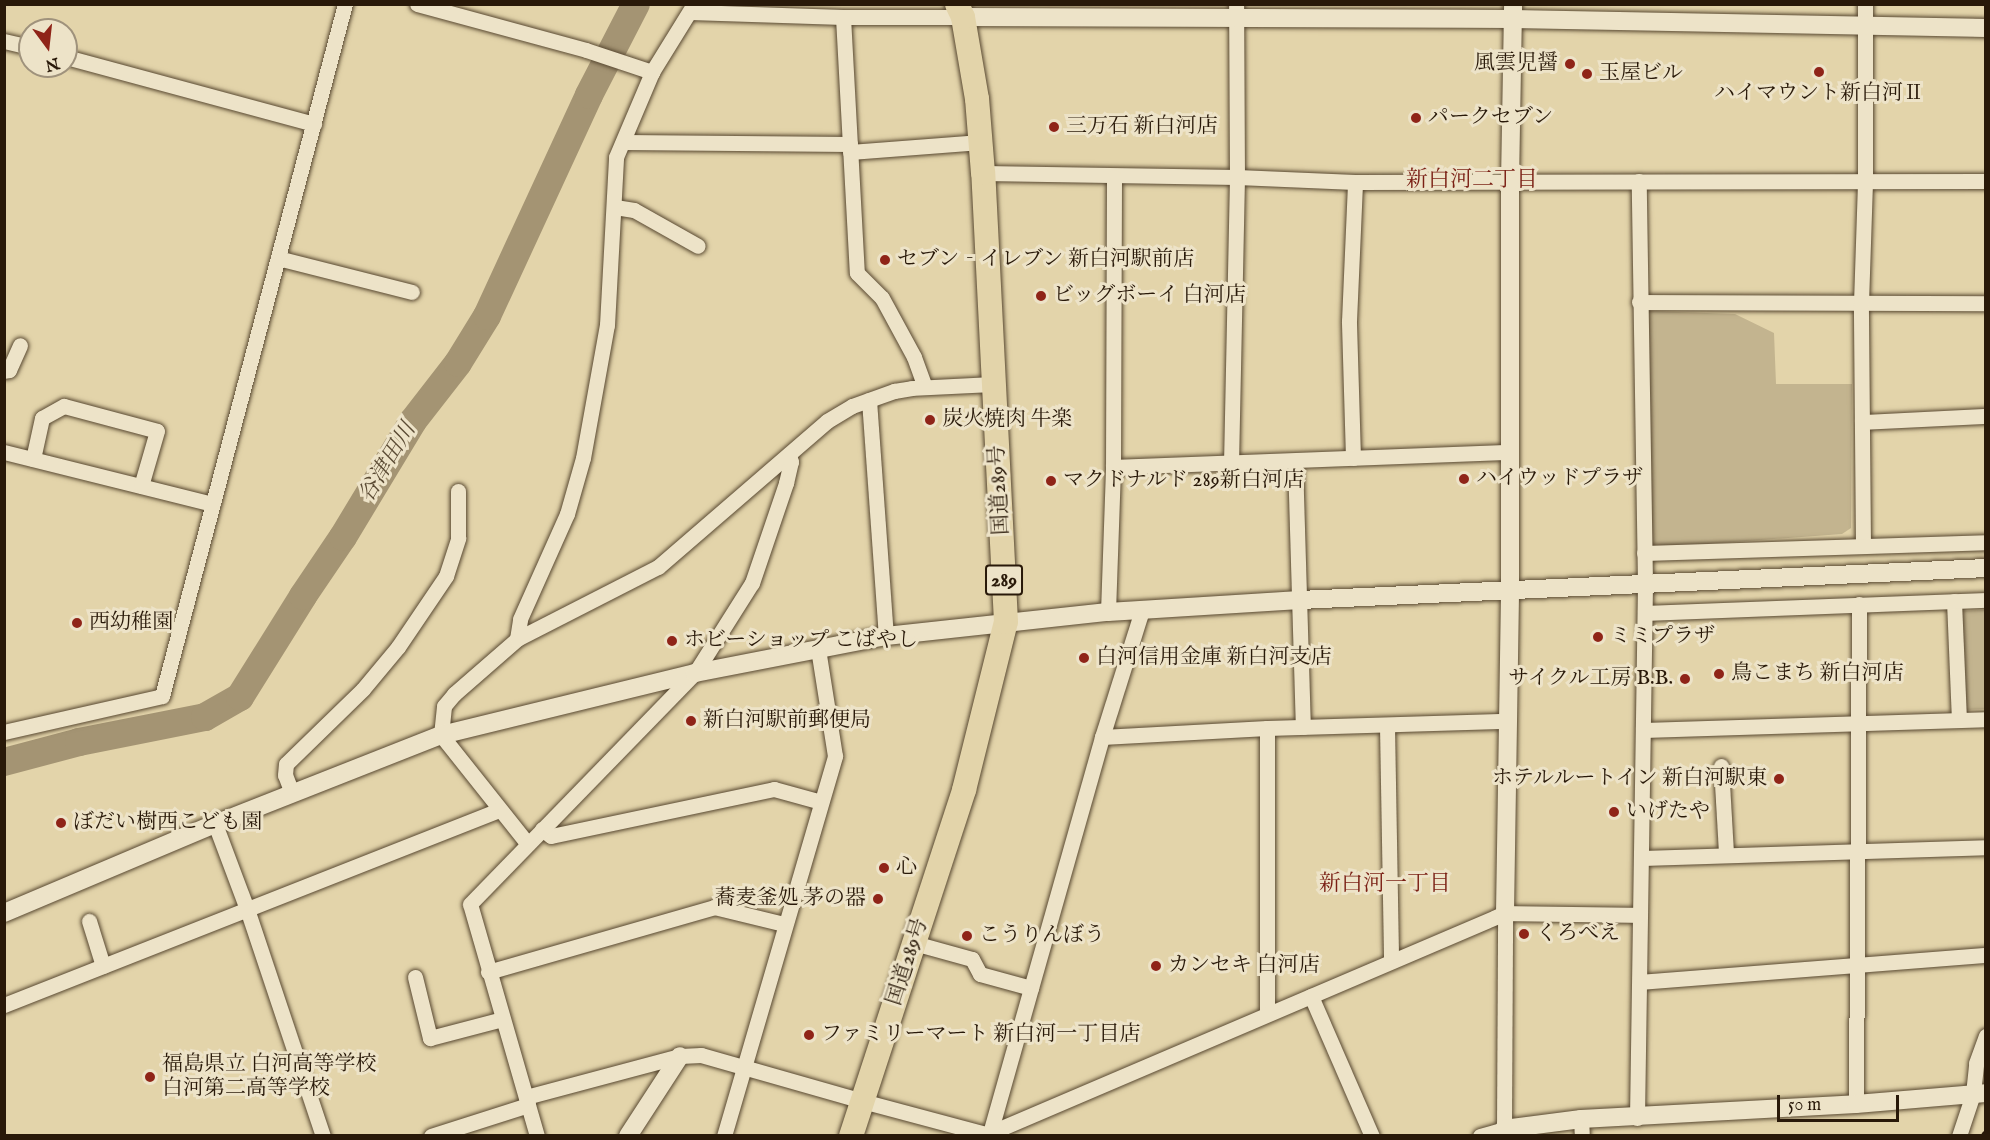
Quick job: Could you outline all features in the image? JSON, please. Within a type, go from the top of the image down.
[{"type":"highway","name":"国道289号","points":[[851,1136],[964,790],[1006,622],[981,142],[977,99],[960,11]]},
{"type":"street","points":[[4,732],[162,696],[345,4]]},
{"type":"street","points":[[417,4],[585,50],[652,72]]},
{"type":"street","points":[[1863,546],[1861,303],[1865,182],[1865,4]]},
{"type":"street","points":[[517,639],[520,619],[567,514],[583,458],[607,326],[616,157],[652,72],[692,8],[843,17],[960,11],[1513,12],[1986,28]]},
{"type":"street","points":[[1232,464],[1237,177],[1236,11]]},
{"type":"street","points":[[1504,1129],[1513,12]]},
{"type":"street","points":[[843,17],[857,273],[882,298],[914,357],[925,387]]},
{"type":"street","points":[[78,60],[314,124]]},
{"type":"street","points":[[622,142],[850,148],[981,142]]},
{"type":"street","points":[[983,173],[1114,177],[1237,177],[1355,182],[1986,181]]},
{"type":"street","points":[[1108,612],[1113,467],[1114,177]]},
{"type":"street","points":[[1637,1118],[1645,613],[1639,181]]},
{"type":"street","points":[[1353,458],[1349,321],[1355,182]]},
{"type":"street","points":[[615,207],[634,210],[698,246]]},
{"type":"street","points":[[278,258],[412,292]]},
{"type":"street","points":[[1639,302],[1986,303]]},
{"type":"street","points":[[4,371],[9,370],[20,345]]},
{"type":"street","points":[[528,843],[499,810],[441,735],[444,706],[454,693],[517,639],[658,567],[827,421],[869,400],[894,391],[925,387],[995,384]]},
{"type":"street","points":[[869,400],[886,636]]},
{"type":"street","points":[[33,459],[42,418],[64,406],[157,431],[141,486]]},
{"type":"street","points":[[1862,422],[1986,416]]},
{"type":"street","points":[[4,452],[213,504]]},
{"type":"street","points":[[1113,467],[1511,452]]},
{"type":"street","points":[[537,1136],[470,904],[695,673],[752,583],[786,483],[790,462],[789,454]]},
{"type":"street","points":[[1295,461],[1303,727]]},
{"type":"street","points":[[292,794],[285,775],[286,764],[363,689],[398,647],[446,576],[458,538],[458,491]]},
{"type":"street","points":[[1644,553],[1986,542]]},
{"type":"street","points":[[4,913],[214,824],[441,735],[695,673],[886,636],[1108,612],[1300,600],[1986,568]]},
{"type":"street","points":[[1645,613],[1986,600]]},
{"type":"street","points":[[1954,601],[1959,719]]},
{"type":"street","points":[[1856,1104],[1859,604]]},
{"type":"street","points":[[992,1134],[1102,737],[1142,610]]},
{"type":"street","points":[[724,1136],[784,924],[835,756],[818,649]]},
{"type":"street","points":[[1643,730],[1986,718]]},
{"type":"street","points":[[1102,737],[1267,728],[1508,722]]},
{"type":"street","points":[[1387,726],[1390,961]]},
{"type":"street","points":[[1267,728],[1267,1014]]},
{"type":"street","points":[[1721,766],[1726,854]]},
{"type":"street","points":[[542,829],[551,836],[774,789],[821,802]]},
{"type":"street","points":[[4,1005],[499,810]]},
{"type":"street","points":[[214,824],[247,909],[323,1136]]},
{"type":"street","points":[[1642,858],[1859,849],[1986,847]]},
{"type":"street","points":[[488,972],[714,907],[784,924]]},
{"type":"street","points":[[431,1136],[527,1101],[680,1056],[701,1055],[745,1065],[862,1101],[992,1134],[1505,913],[1640,915]]},
{"type":"street","points":[[89,921],[103,966]]},
{"type":"street","points":[[914,943],[972,959],[980,974],[1031,988]]},
{"type":"street","points":[[1640,982],[1986,955]]},
{"type":"street","points":[[415,976],[430,1038],[502,1019]]},
{"type":"street","points":[[1311,996],[1372,1136]]},
{"type":"street","points":[[1959,1136],[1979,1093],[1976,1063],[1986,1036]]},
{"type":"street","points":[[628,1136],[680,1056]]},
{"type":"street","points":[[1480,1136],[1504,1129],[1582,1127],[1637,1118],[1856,1104],[1979,1093]]},
{"type":"shaded area","points":[[1649,311],[1735,314],[1774,333],[1776,384],[1852,384],[1851,528],[1842,534],[1651,548],[1642,317]]},
{"type":"shaded area","points":[[1985,610],[1985,709],[1963,710],[1958,611]]},
{"type":"waterway","name":"谷津田川","points":[[4,762],[79,742],[205,717],[240,697],[343,537],[413,421],[458,363],[487,316],[589,95],[636,4]]},
{"type":"place","name":"風雲児醤","points":[[1570,64]]},
{"type":"place","name":"ハイマウント新白河Ⅱ","points":[[1819,72]]},
{"type":"place","name":"玉屋ビル","points":[[1587,74]]},
{"type":"place","name":"パークセブン","points":[[1416,118]]},
{"type":"place","name":"三万石 新白河店","points":[[1054,127]]},
{"type":"place","name":"セブン‐イレブン 新白河駅前店","points":[[885,260]]},
{"type":"place","name":"ビッグボーイ 白河店","points":[[1041,296]]},
{"type":"place","name":"炭火焼肉 牛楽","points":[[930,420]]},
{"type":"place","name":"ハイウッドプラザ","points":[[1464,479]]},
{"type":"place","name":"マクドナルド 289新白河店","points":[[1051,481]]},
{"type":"place","name":"西幼稚園","points":[[77,623]]},
{"type":"place","name":"ミミプラザ","points":[[1598,637]]},
{"type":"place","name":"ホビーショップ こばやし","points":[[672,641]]},
{"type":"place","name":"白河信用金庫 新白河支店","points":[[1084,658]]},
{"type":"place","name":"鳥こまち 新白河店","points":[[1719,674]]},
{"type":"place","name":"サイクル工房 B.B.","points":[[1685,679]]},
{"type":"place","name":"新白河駅前郵便局","points":[[691,721]]},
{"type":"place","name":"ホテルルートイン 新白河駅東","points":[[1779,779]]},
{"type":"place","name":"いげたや","points":[[1614,812]]},
{"type":"place","name":"ぼだい樹西こども園","points":[[61,823]]},
{"type":"place","name":"心","points":[[884,868]]},
{"type":"place","name":"蕎麦釜処 茅の器","points":[[878,899]]},
{"type":"place","name":"くろべえ","points":[[1524,934]]},
{"type":"place","name":"こうりんぼう","points":[[967,936]]},
{"type":"place","name":"カンセキ 白河店","points":[[1156,966]]},
{"type":"place","name":"ファミリーマート 新白河一丁目店","points":[[809,1035]]},
{"type":"place","name":"福島県立 白河高等学校 白河第二高等学校","points":[[150,1077]]},
{"type":"district","name":"新白河二丁目","points":[[1472,181]]},
{"type":"district","name":"新白河一丁目","points":[[1385,885]]}]
